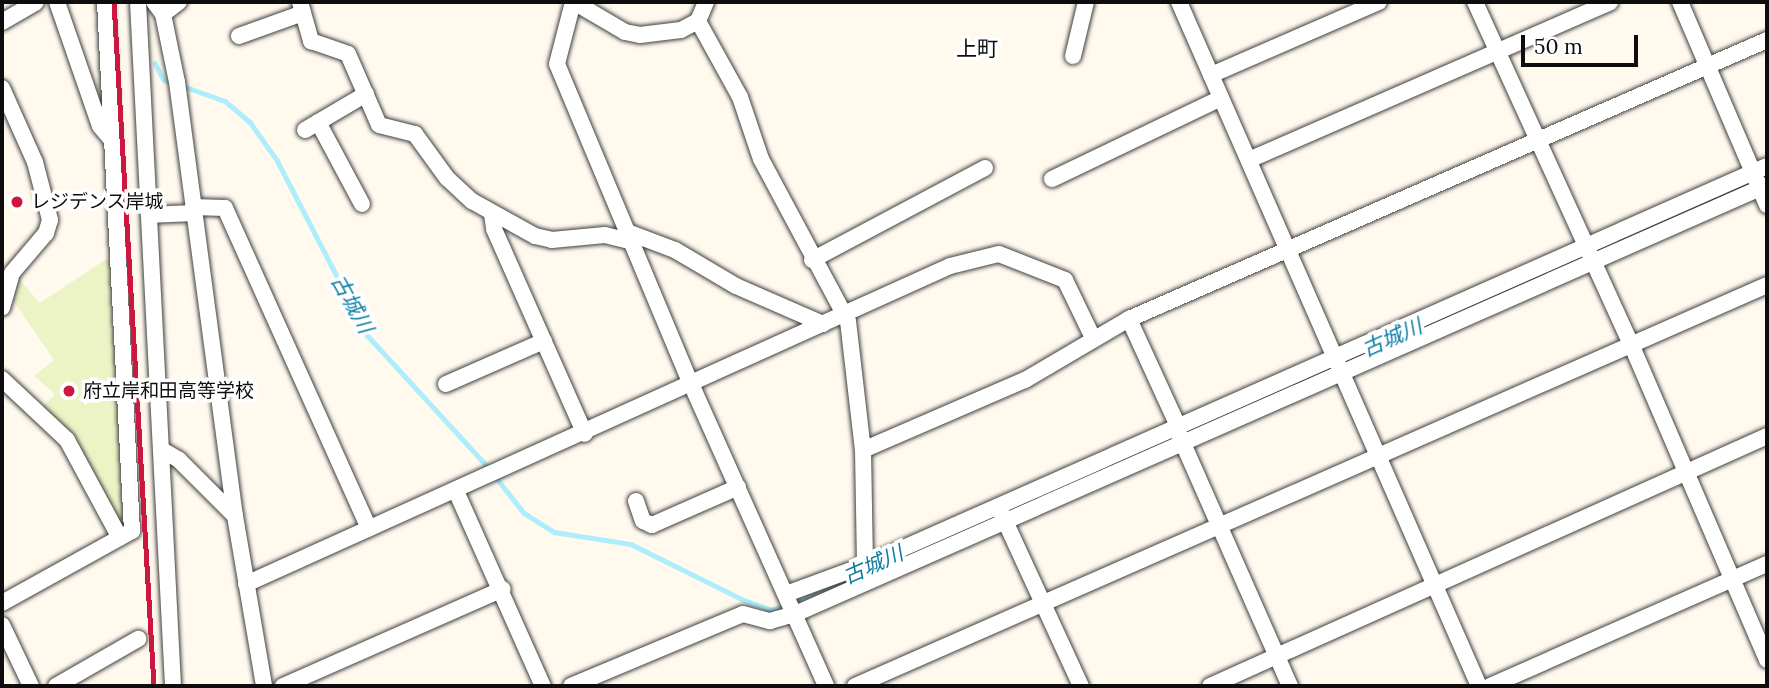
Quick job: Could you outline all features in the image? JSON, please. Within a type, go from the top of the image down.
[{"type":"street","points":[[2,22],[36,2]]},
{"type":"street","points":[[57,2],[100,126],[111,139]]},
{"type":"street","points":[[2,603],[132,531],[105,2]]},
{"type":"street","points":[[138,2],[173,686]]},
{"type":"street","points":[[179,2],[158,8],[177,82],[235,516],[264,686]]},
{"type":"street","points":[[706,2],[698,20],[681,30],[640,35],[625,32],[573,2],[557,64],[692,386],[826,686]]},
{"type":"street","points":[[1073,56],[1086,2]]},
{"type":"street","points":[[1179,2],[1436,582],[1479,686]]},
{"type":"street","points":[[1211,75],[1379,2]]},
{"type":"street","points":[[1475,2],[1583,246],[1631,344],[1767,660]]},
{"type":"street","points":[[1680,2],[1752,173],[1764,187],[1767,205]]},
{"type":"street","points":[[1249,160],[1497,52],[1602,3]]},
{"type":"street","points":[[239,36],[302,8],[311,41],[348,54],[379,125],[415,134],[447,178],[492,214],[535,236],[552,240],[605,235],[631,237],[675,250],[736,286],[823,324]]},
{"type":"street","points":[[698,20],[740,97],[761,159],[812,260],[848,321],[863,450],[865,565]]},
{"type":"street","points":[[863,450],[1025,380],[1129,319],[1767,40]]},
{"type":"street","points":[[2,88],[35,162],[50,220],[47,233],[12,273],[2,308]]},
{"type":"street","points":[[362,204],[311,126],[366,94]]},
{"type":"street","points":[[1052,179],[1221,98]]},
{"type":"street","points":[[1338,364],[1583,246],[1767,166]]},
{"type":"street","points":[[812,260],[985,168]]},
{"type":"street","points":[[787,595],[865,565],[996,505],[1591,262],[1764,187]]},
{"type":"street","points":[[149,215],[225,208],[369,528]]},
{"type":"street","points":[[492,214],[494,229],[585,434]]},
{"type":"street","points":[[246,584],[692,386],[950,266],[999,254],[1065,280],[1093,338]]},
{"type":"street","points":[[855,686],[1767,285]]},
{"type":"street","points":[[1129,319],[1290,686]]},
{"type":"street","points":[[446,384],[544,341]]},
{"type":"street","points":[[2,379],[67,440],[120,538]]},
{"type":"street","points":[[571,686],[743,614],[770,621],[795,614],[1005,519],[1179,431]]},
{"type":"street","points":[[1210,686],[1436,582],[1767,436]]},
{"type":"street","points":[[162,450],[179,460],[235,516]]},
{"type":"street","points":[[636,500],[643,521],[652,526],[738,487]]},
{"type":"street","points":[[456,491],[503,589],[543,686]]},
{"type":"street","points":[[996,505],[1005,519],[1081,686]]},
{"type":"street","points":[[1490,686],[1767,564]]},
{"type":"street","points":[[283,686],[503,589]]},
{"type":"street","points":[[2,625],[32,686]]},
{"type":"street","points":[[56,686],[138,639]]},
{"type":"green space","name":"府立岸和田高等学校","points":[[105,260],[109,261],[123,522],[116,521],[79,445],[41,409],[55,394],[34,376],[54,360],[12,299],[17,277],[40,303]]},
{"type":"waterway","name":"古城川","points":[[155,63],[164,80],[172,82]]},
{"type":"waterway","name":"古城川","points":[[180,85],[225,101],[250,122],[277,160],[368,336],[490,469]]},
{"type":"waterway","name":"古城川","points":[[495,476],[524,513],[554,532],[631,544],[744,600],[771,610],[786,605]]},
{"type":"waterway","name":"古城川","points":[[794,603],[850,578]]},
{"type":"railway","points":[[114,2],[154,686]]},
{"type":"place","name":"レジデンス岸城","points":[[17,202]]},
{"type":"place","name":"府立岸和田高等学校","points":[[69,391]]},
{"type":"district","name":"上町","points":[[977,49]]}]
